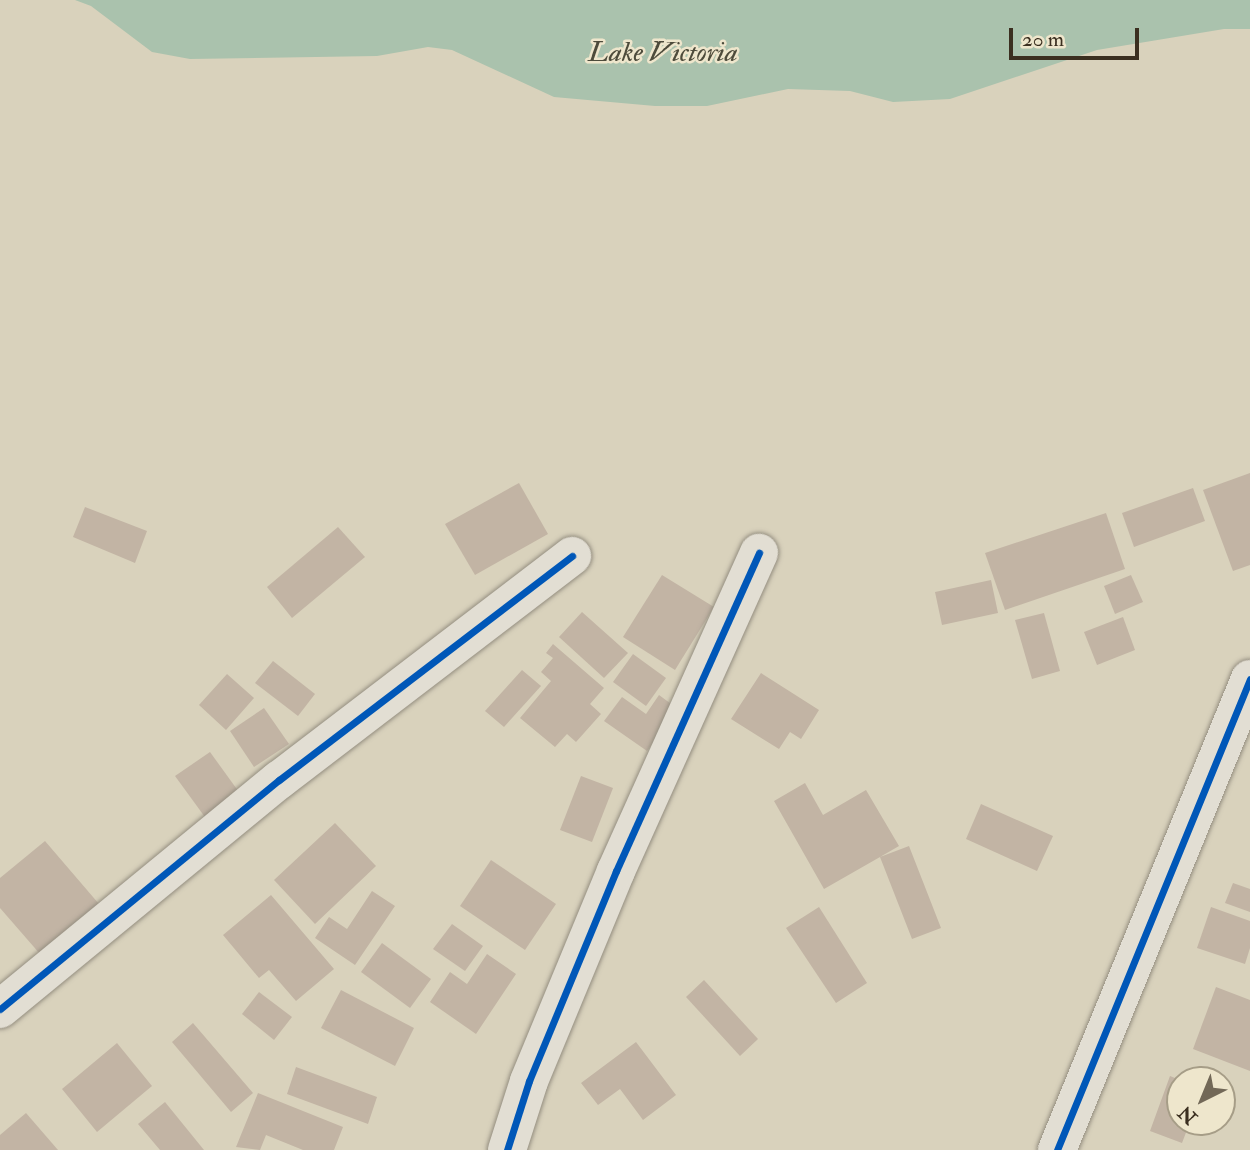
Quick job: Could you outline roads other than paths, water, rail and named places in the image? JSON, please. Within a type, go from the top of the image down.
[{"type":"street","points":[[507,1150],[528,1081],[616,871],[759,553]]},
{"type":"street","points":[[0,1009],[279,780],[572,556]]},
{"type":"street","points":[[1057,1150],[1250,679]]},
{"type":"water","name":"Lake Victoria","points":[[75,0],[1250,0],[1250,29],[1224,29],[1097,50],[950,99],[893,102],[850,91],[788,89],[707,106],[655,106],[554,97],[452,50],[428,47],[377,56],[190,59],[152,52],[91,6]]}]
